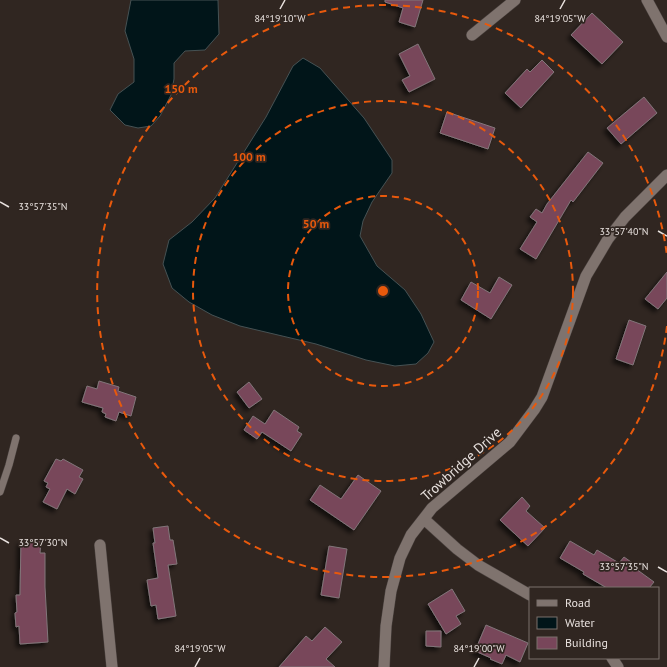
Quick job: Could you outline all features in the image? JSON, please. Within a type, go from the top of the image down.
[{"type":"street","points":[[472,35],[515,0]]},
{"type":"street","points":[[647,0],[667,37]]},
{"type":"street","name":"Trowbridge Drive","points":[[384,667],[386,626],[391,591],[400,558],[411,535],[432,508],[510,442],[534,410],[542,396],[586,276],[608,239],[625,217],[667,175]]},
{"type":"street","points":[[424,519],[457,549],[478,565],[529,593]]},
{"type":"street","points":[[100,545],[112,667]]},
{"type":"lane","points":[[0,492],[16,438]]},
{"type":"water","points":[[131,0],[218,0],[219,34],[205,50],[185,51],[174,63],[174,79],[171,95],[160,116],[151,126],[138,128],[125,125],[110,110],[118,94],[134,82],[134,59],[125,31]]},
{"type":"water","points":[[303,58],[320,68],[364,118],[392,160],[392,173],[372,202],[363,221],[360,236],[377,266],[405,290],[421,314],[434,342],[428,353],[416,364],[395,366],[366,360],[316,344],[240,326],[212,315],[189,302],[172,288],[163,264],[169,240],[192,222],[215,198],[266,117],[293,66]]},
{"type":"building","points":[[385,0],[423,0],[415,27],[399,22],[403,8],[385,2]]},
{"type":"building","points":[[592,13],[623,42],[602,64],[571,35]]},
{"type":"building","points":[[418,44],[435,79],[409,92],[402,80],[410,76],[399,54]]},
{"type":"building","points":[[542,60],[554,72],[521,108],[505,93],[527,69],[530,72]]},
{"type":"building","points":[[644,97],[657,113],[621,144],[607,128]]},
{"type":"building","points":[[447,112],[495,128],[488,149],[440,133]]},
{"type":"building","points":[[588,152],[603,163],[573,202],[571,200],[536,259],[520,249],[537,222],[530,217],[536,209],[542,213],[547,204]]},
{"type":"building","points":[[667,272],[667,298],[658,309],[645,299]]},
{"type":"building","points":[[499,277],[512,285],[491,319],[461,300],[471,282],[490,293]]},
{"type":"building","points":[[629,320],[646,326],[633,365],[616,359]]},
{"type":"building","points":[[99,381],[119,387],[118,391],[136,397],[131,416],[119,412],[116,421],[105,417],[106,414],[102,412],[103,408],[82,402],[87,386],[97,389]]},
{"type":"building","points":[[249,382],[262,399],[249,408],[237,392]]},
{"type":"building","points":[[274,410],[299,427],[297,431],[302,434],[291,451],[262,432],[257,439],[244,430],[253,416],[265,424]]},
{"type":"building","points":[[56,459],[61,461],[63,459],[83,470],[79,477],[83,479],[75,494],[67,489],[57,509],[43,502],[50,489],[46,487],[48,483],[44,481]]},
{"type":"building","points":[[358,475],[381,491],[354,530],[310,500],[320,485],[341,499]]},
{"type":"building","points":[[522,497],[530,506],[526,511],[545,528],[528,546],[500,520]]},
{"type":"building","points":[[168,526],[170,540],[173,540],[177,564],[168,565],[176,616],[158,619],[156,605],[151,606],[147,580],[158,578],[153,543],[155,543],[153,528]]},
{"type":"building","points":[[21,541],[41,541],[40,553],[45,553],[48,642],[20,644],[19,626],[16,627],[15,613],[17,612],[16,595],[20,595]]},
{"type":"building","points":[[570,541],[594,555],[597,550],[619,563],[624,557],[634,564],[632,566],[654,582],[650,587],[605,587],[560,558]]},
{"type":"building","points":[[329,546],[347,549],[339,598],[321,595]]},
{"type":"building","points":[[452,589],[465,611],[456,616],[461,624],[446,634],[428,604]]},
{"type":"building","points":[[486,625],[528,643],[520,662],[506,655],[502,664],[475,651]]},
{"type":"building","points":[[325,627],[342,642],[326,659],[335,667],[279,667],[306,636],[312,641]]},
{"type":"building","points":[[426,631],[441,631],[441,647],[426,646]]}]
